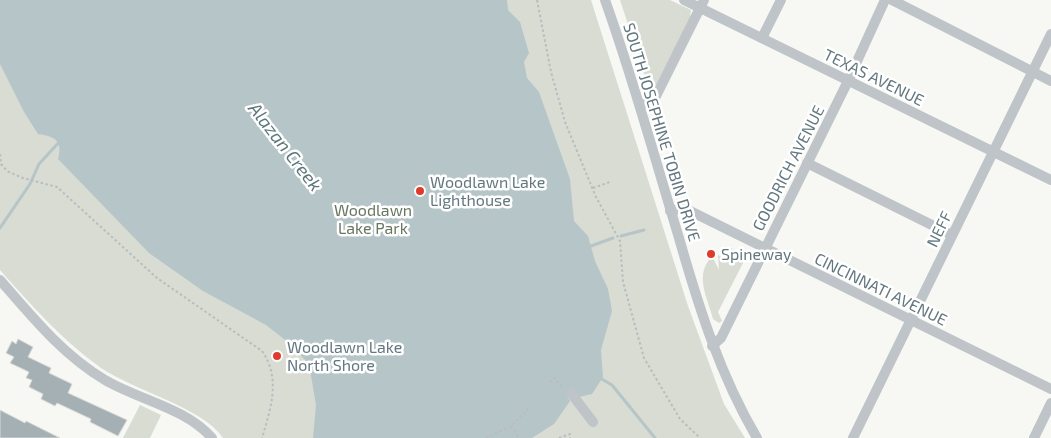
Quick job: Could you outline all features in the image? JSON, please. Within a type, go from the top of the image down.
[{"type":"street","name":"SOUTH JOSEPHINE TOBIN DRIVE","points":[[605,0],[640,104],[670,211],[712,346],[730,390],[758,438]]},
{"type":"street","name":"TEXAS AVENUE","points":[[684,0],[702,4],[762,38],[1051,180]]},
{"type":"street","points":[[762,38],[781,0]]},
{"type":"street","name":"GOODRICH AVENUE","points":[[712,346],[721,338],[848,81],[885,0]]},
{"type":"street","points":[[892,0],[1051,81]]},
{"type":"street","points":[[640,104],[653,102],[702,4]]},
{"type":"street","name":"NEFF","points":[[853,438],[1051,34]]},
{"type":"street","points":[[808,163],[952,235]]},
{"type":"street","name":"CINCINNATI AVENUE","points":[[670,211],[684,208],[1051,389]]},
{"type":"street","points":[[0,280],[53,339],[76,360],[119,388],[187,419],[212,438]]},
{"type":"street","points":[[572,394],[593,422]]},
{"type":"street","points":[[1034,438],[1051,403]]},
{"type":"path","points":[[537,0],[551,72],[565,122],[592,188],[620,241],[623,282],[644,358],[680,419],[700,438]]},
{"type":"path","points":[[0,154],[3,168],[14,175],[57,186],[157,278],[262,351],[272,368],[274,381],[271,407],[262,438]]},
{"type":"path","points":[[592,188],[610,182]]},
{"type":"path","points":[[550,382],[555,378],[570,398],[572,394]]},
{"type":"path","points":[[486,438],[511,426],[531,406]]},
{"type":"path","points":[[511,426],[520,438]]},
{"type":"path","points":[[559,438],[570,434],[570,438]]},
{"type":"green space","name":"Woodlawn Lake Park","points":[[0,0],[591,0],[688,306],[724,404],[745,438],[223,438],[214,427],[184,408],[101,368],[60,334],[0,270]]},
{"type":"green space","points":[[620,0],[670,0],[691,10],[690,18],[655,87],[648,86]]},
{"type":"green space","points":[[725,246],[751,256],[753,259],[744,261],[718,312],[722,321],[719,323],[713,319],[705,294],[703,279],[704,271],[712,256],[719,270],[718,255],[728,260],[723,252]]},
{"type":"green space","points":[[140,405],[161,415],[150,438],[123,438]]},
{"type":"water","name":"Woodlawn Lake Park","points":[[0,0],[507,0],[508,10],[520,22],[529,53],[524,62],[527,78],[539,92],[570,179],[574,221],[588,236],[595,261],[608,289],[612,311],[601,350],[603,377],[592,394],[579,397],[574,391],[567,396],[570,401],[554,424],[532,438],[313,438],[316,405],[309,364],[289,343],[266,325],[203,291],[149,253],[58,159],[59,148],[56,140],[49,136],[38,134],[24,112],[0,64]]},
{"type":"building","points":[[18,339],[33,347],[28,357],[51,368],[49,373],[72,384],[68,393],[127,420],[118,436],[90,422],[91,419],[57,403],[55,406],[41,399],[43,394],[29,387],[32,380],[26,378],[29,372],[10,363],[14,357],[6,353],[12,341],[16,344]]},
{"type":"building","points":[[0,410],[25,423],[26,421],[60,438],[0,438]]},
{"type":"waterway","points":[[0,228],[30,184],[39,164],[62,139]]},
{"type":"waterway","points":[[621,236],[644,230]]},
{"type":"waterway","points":[[591,246],[613,238]]},
{"type":"waterway","points":[[600,378],[612,385],[655,438]]},
{"type":"place","name":"Woodlawn Lake Lighthouse","points":[[420,191]]},
{"type":"place","name":"Spineway","points":[[711,254]]},
{"type":"place","name":"Woodlawn Lake North Shore","points":[[277,356]]},
{"type":"water label","name":"Alazan Creek","points":[[285,147]]}]
